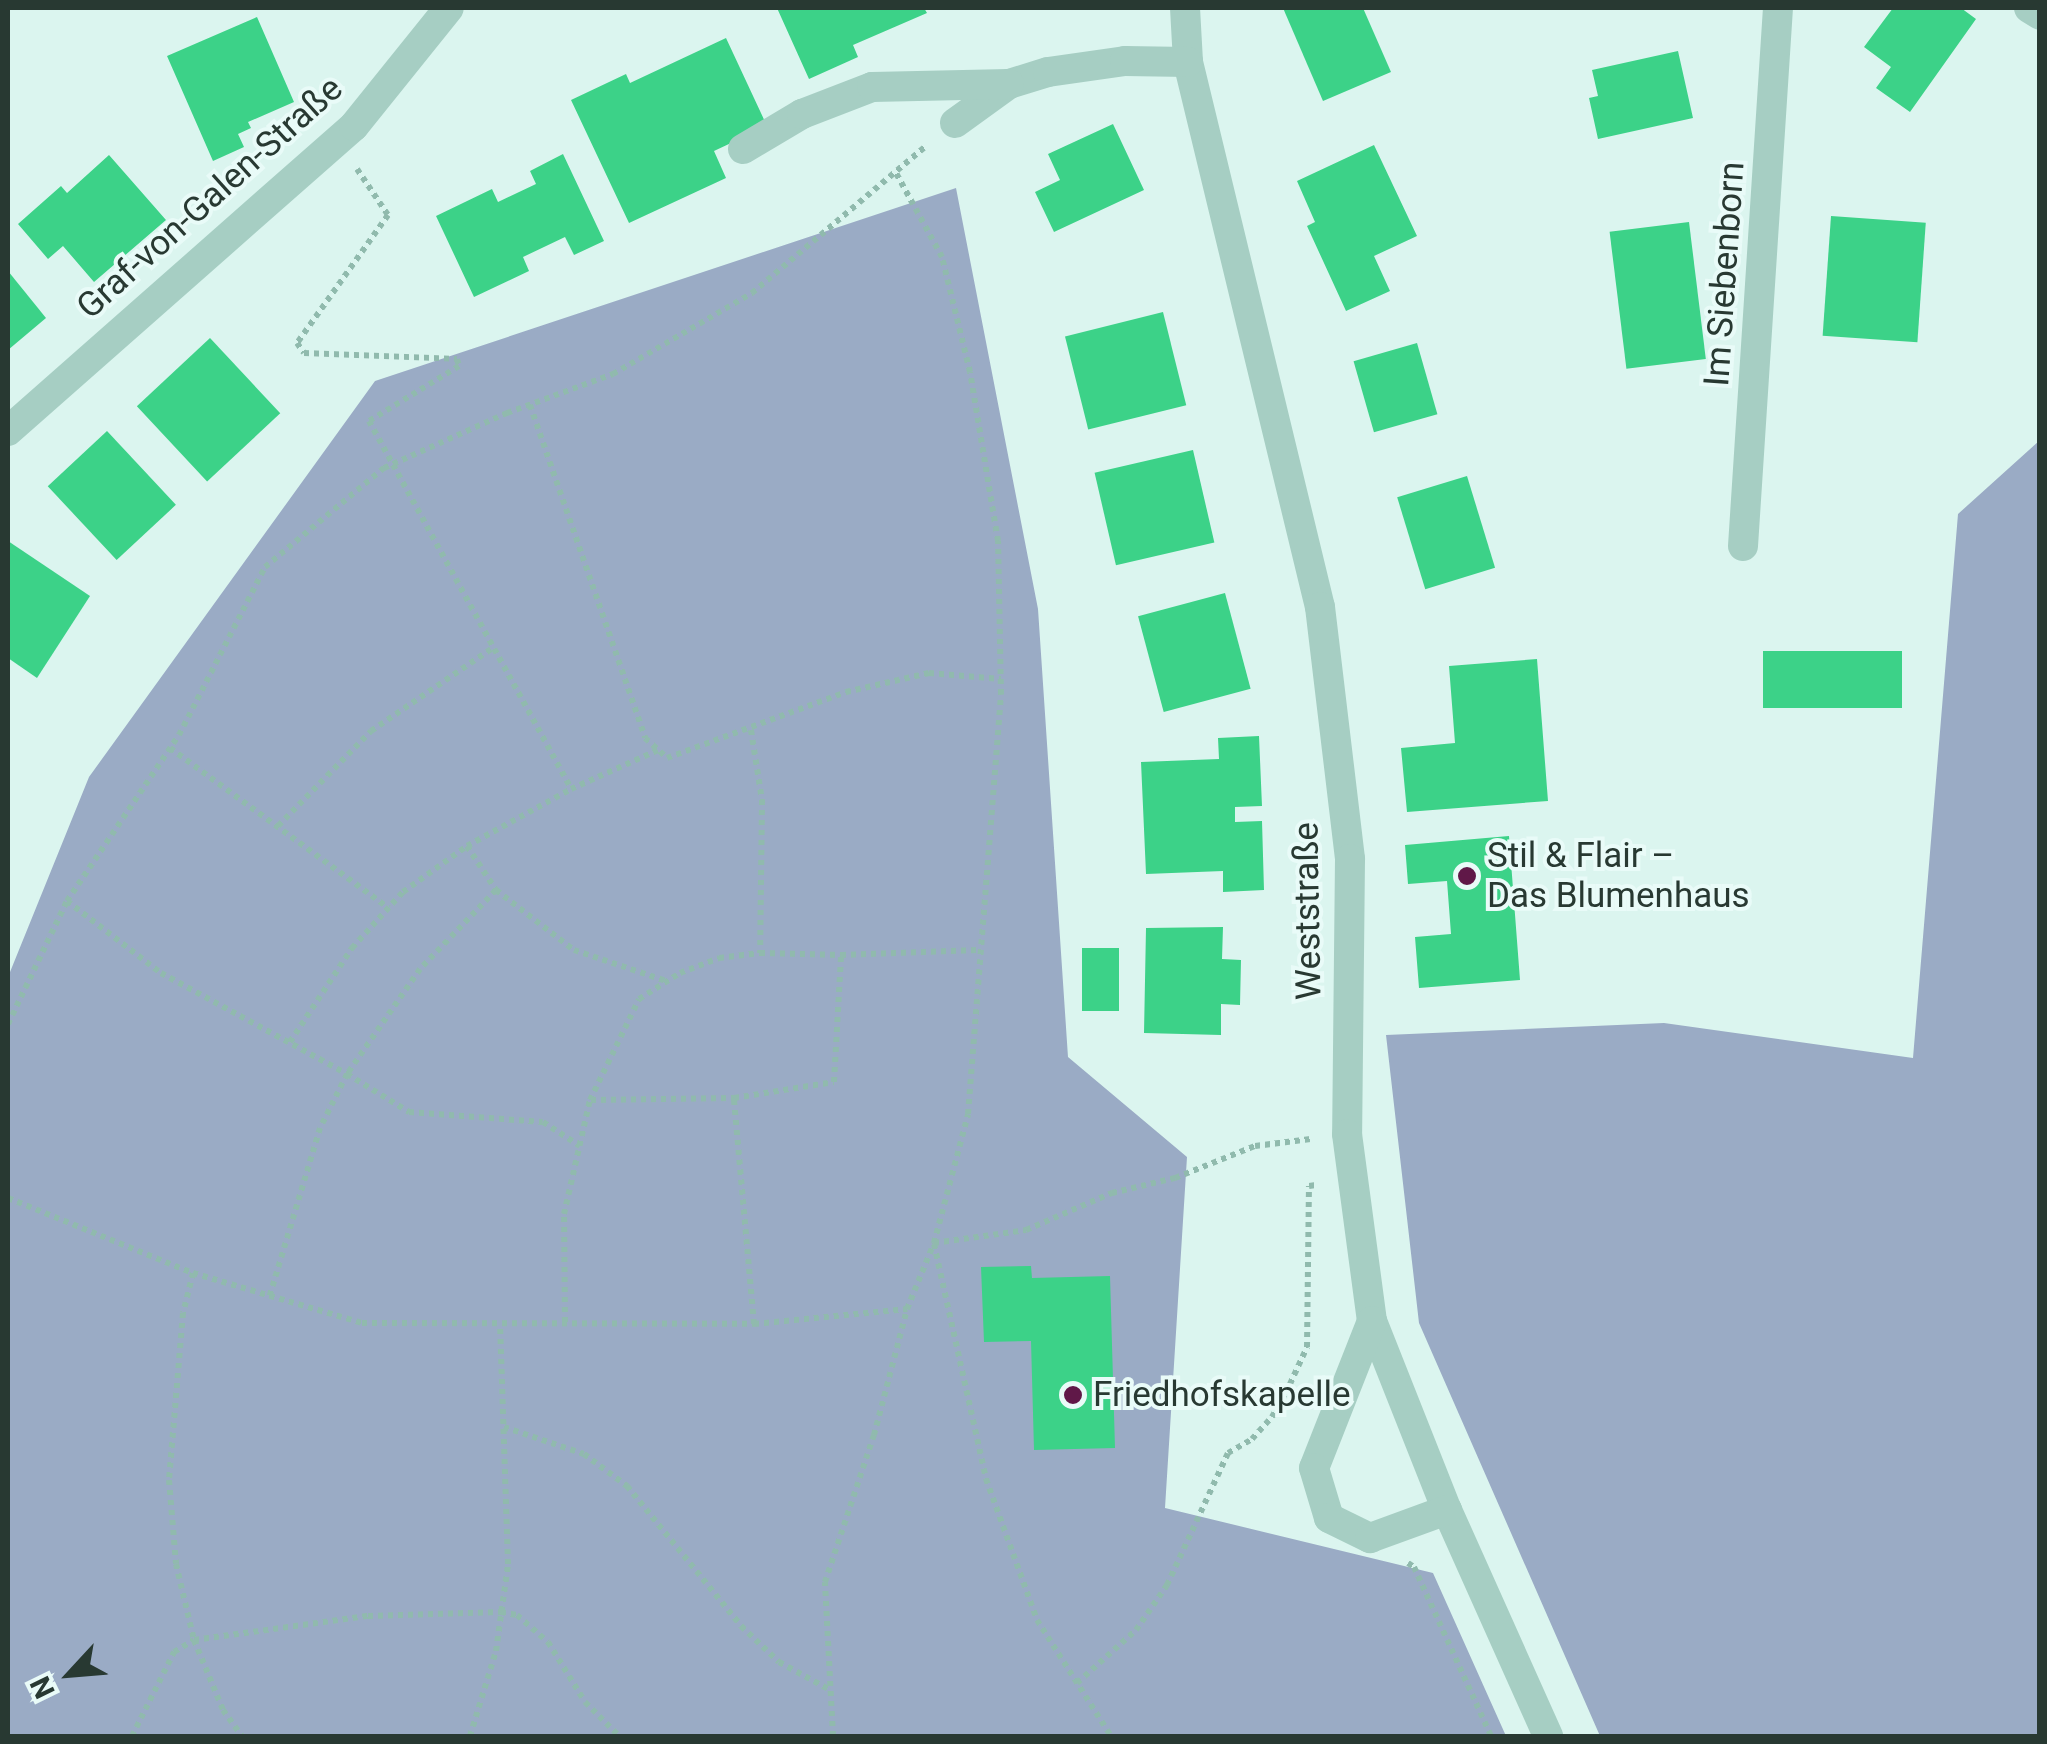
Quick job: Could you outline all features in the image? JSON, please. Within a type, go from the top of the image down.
[{"type":"street","name":"Graf-von-Galen-Straße","points":[[8,431],[337,140],[400,72],[449,8]]},
{"type":"street","name":"Weststraße","points":[[1185,8],[1188,62],[1320,607],[1350,859],[1348,1134],[1372,1321],[1447,1510],[1548,1736]]},
{"type":"street","name":"Im Siebenborn","points":[[1743,546],[1778,8]]},
{"type":"street","points":[[2029,8],[2040,15]]},
{"type":"street","points":[[743,149],[802,114],[872,87],[1009,84],[1048,72],[1125,61],[1188,62]]},
{"type":"street","points":[[955,123],[1009,84]]},
{"type":"street","points":[[1372,1321],[1314,1468],[1328,1518],[1370,1538],[1447,1510]]},
{"type":"path","points":[[8,1024],[67,901],[170,748],[265,567],[394,464],[613,374],[752,294],[955,123]]},
{"type":"path","points":[[337,140],[388,215],[297,343],[304,353],[457,360],[459,366],[369,421],[571,788]]},
{"type":"path","points":[[833,1736],[825,1582],[874,1435],[907,1309],[934,1243],[968,1114],[1001,679],[998,541],[970,372],[942,256],[894,171]]},
{"type":"path","points":[[530,405],[645,738],[666,758],[846,692],[929,673],[1001,679]]},
{"type":"path","points":[[278,826],[370,731],[492,649]]},
{"type":"path","points":[[751,730],[762,800],[760,953]]},
{"type":"path","points":[[170,748],[390,908]]},
{"type":"path","points":[[290,1042],[352,948],[390,908],[467,846],[571,788],[658,750]]},
{"type":"path","points":[[467,846],[496,890],[574,950],[667,981]]},
{"type":"path","points":[[269,1298],[320,1128],[347,1074],[420,969],[496,890]]},
{"type":"path","points":[[67,901],[162,973],[409,1112],[543,1122],[580,1146]]},
{"type":"path","points":[[564,1322],[564,1214],[590,1100],[639,999],[667,981],[719,958],[760,953],[841,955],[978,950]]},
{"type":"path","points":[[590,1100],[734,1098],[834,1082],[841,955]]},
{"type":"path","points":[[734,1098],[754,1324]]},
{"type":"path","points":[[934,1243],[1026,1230],[1112,1194],[1175,1178],[1256,1146],[1348,1134]]},
{"type":"path","points":[[1077,1683],[1136,1630],[1167,1585],[1228,1453],[1252,1439],[1272,1417],[1307,1348],[1309,1186],[1353,1177]]},
{"type":"path","points":[[8,1198],[193,1273],[362,1322],[754,1324],[907,1309]]},
{"type":"path","points":[[934,1243],[986,1479],[1038,1620],[1111,1736]]},
{"type":"path","points":[[193,1273],[182,1313],[169,1480],[176,1564],[194,1640],[223,1710],[242,1736]]},
{"type":"path","points":[[470,1736],[496,1651],[508,1564],[500,1325]]},
{"type":"path","points":[[504,1428],[584,1454],[626,1486],[742,1626],[779,1662],[831,1690]]},
{"type":"path","points":[[1402,1558],[1414,1568],[1491,1736]]},
{"type":"path","points":[[132,1736],[174,1652],[194,1640],[368,1616],[501,1612],[517,1615],[548,1642],[585,1702],[619,1736]]},
{"type":"shaded area","points":[[956,188],[1038,609],[1068,1057],[1187,1157],[1165,1508],[1433,1573],[1506,1736],[8,1736],[8,977],[89,777],[375,381]]},
{"type":"shaded area","points":[[2039,441],[2039,1736],[1600,1736],[1419,1323],[1386,1035],[1664,1023],[1913,1058],[1958,514]]},
{"type":"building","points":[[777,8],[924,8],[927,13],[853,45],[858,57],[809,79]]},
{"type":"building","points":[[1283,8],[1363,8],[1391,72],[1323,101]]},
{"type":"building","points":[[1893,8],[1961,8],[1976,19],[1910,112],[1876,88],[1891,67],[1864,47]]},
{"type":"building","points":[[257,17],[294,102],[248,122],[251,128],[238,134],[244,147],[213,161],[167,56]]},
{"type":"building","points":[[726,38],[767,126],[714,151],[726,178],[629,223],[571,100],[626,74],[630,83]]},
{"type":"building","points":[[1678,51],[1693,118],[1598,139],[1589,98],[1598,96],[1592,70]]},
{"type":"building","points":[[1113,124],[1144,190],[1054,232],[1035,192],[1060,180],[1048,154]]},
{"type":"building","points":[[1374,145],[1417,236],[1374,256],[1390,291],[1346,311],[1307,226],[1315,222],[1297,181]]},
{"type":"building","points":[[563,154],[604,241],[574,255],[565,237],[523,257],[529,271],[474,297],[436,216],[492,189],[498,202],[536,184],[530,171]]},
{"type":"building","points":[[109,155],[166,220],[94,282],[63,246],[48,259],[18,224],[61,186],[67,193]]},
{"type":"building","points":[[1831,216],[1926,223],[1917,342],[1823,336]]},
{"type":"building","points":[[1689,222],[1706,359],[1626,369],[1610,232]]},
{"type":"building","points":[[8,271],[46,318],[8,350]]},
{"type":"building","points":[[1163,312],[1186,405],[1088,430],[1065,336]]},
{"type":"building","points":[[210,338],[280,413],[207,482],[137,406]]},
{"type":"building","points":[[1417,343],[1437,414],[1374,432],[1354,361]]},
{"type":"building","points":[[107,431],[176,505],[117,560],[48,486]]},
{"type":"building","points":[[1193,450],[1214,543],[1116,565],[1095,473]]},
{"type":"building","points":[[1467,476],[1495,568],[1425,589],[1397,497]]},
{"type":"building","points":[[8,541],[90,596],[37,678],[8,658]]},
{"type":"building","points":[[1225,593],[1251,689],[1164,712],[1138,616]]},
{"type":"building","points":[[1763,651],[1902,651],[1902,708],[1763,708]]},
{"type":"building","points":[[1537,659],[1548,801],[1407,812],[1401,748],[1455,743],[1449,666]]},
{"type":"building","points":[[1259,736],[1262,806],[1235,807],[1235,822],[1262,821],[1264,890],[1223,892],[1223,871],[1146,874],[1141,762],[1219,759],[1218,738]]},
{"type":"building","points":[[1509,836],[1520,980],[1419,988],[1415,937],[1451,934],[1447,881],[1408,884],[1405,845]]},
{"type":"building","points":[[1223,927],[1222,959],[1241,960],[1240,1005],[1221,1004],[1221,1035],[1144,1033],[1146,928]]},
{"type":"building","points":[[1082,948],[1119,948],[1119,1011],[1082,1011]]},
{"type":"building","name":"Friedhofskapelle","points":[[1031,1266],[1032,1278],[1110,1276],[1115,1448],[1034,1450],[1031,1341],[984,1342],[981,1267]]},
{"type":"place","name":"Stil & Flair – Das Blumenhaus","points":[[1467,876]]},
{"type":"place","name":"Friedhofskapelle","points":[[1073,1395]]}]
